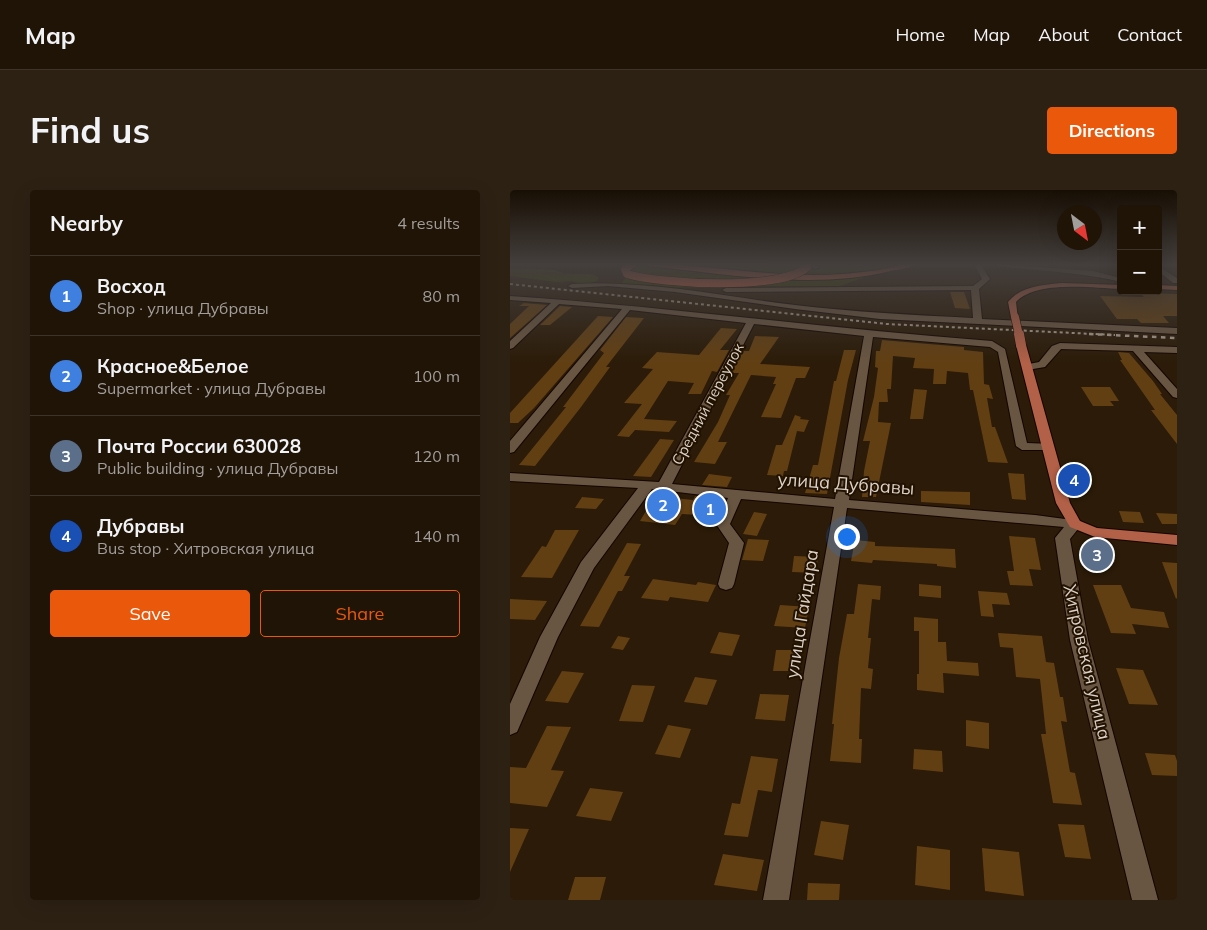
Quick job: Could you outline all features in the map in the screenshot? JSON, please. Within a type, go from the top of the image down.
[{"type":"main road","points":[[1014,297],[1011,306],[1040,418],[1063,502],[1075,524]]},
{"type":"main road","name":"улица Дубравы","points":[[1075,524],[1096,532],[1177,540]]},
{"type":"street","points":[[723,297],[880,316],[1177,331]]},
{"type":"street","points":[[974,297],[978,321]]},
{"type":"street","points":[[510,298],[627,308],[869,334],[992,344],[1002,351],[1022,446],[1048,447]]},
{"type":"street","points":[[510,346],[556,303]]},
{"type":"street","points":[[510,449],[627,308]]},
{"type":"street","name":"Средний переулок","points":[[510,726],[549,637],[587,566],[656,485],[751,322]]},
{"type":"street","name":"улица Гайдара","points":[[776,900],[869,334]]},
{"type":"street","points":[[1027,367],[1042,366],[1055,348],[1060,346],[1177,350]]},
{"type":"street","points":[[1137,350],[1177,395]]},
{"type":"street","points":[[1010,387],[1033,388]]},
{"type":"street","points":[[1017,417],[1040,418]]},
{"type":"street","name":"улица Дубравы","points":[[510,477],[656,485],[736,495],[840,502],[1075,524]]},
{"type":"street","points":[[726,584],[737,543],[723,524],[736,495]]},
{"type":"street","name":"Хитровская улица","points":[[1075,524],[1062,538],[1079,640],[1145,900]]},
{"type":"building","points":[[952,297],[966,297],[970,309],[955,308]]},
{"type":"building","points":[[1101,297],[1177,297],[1177,316],[1163,316],[1169,323],[1141,323],[1137,319],[1117,319]]},
{"type":"building","points":[[524,303],[547,305],[510,338],[510,324],[529,306],[519,306]]},
{"type":"building","points":[[560,306],[572,307],[550,325],[540,325]]},
{"type":"building","points":[[598,316],[613,317],[534,408],[518,423],[510,423],[510,413]]},
{"type":"building","points":[[626,317],[644,318],[606,367],[610,367],[581,407],[535,466],[519,465],[566,407],[563,407],[604,353],[600,350]]},
{"type":"building","points":[[721,328],[737,329],[720,350],[729,350],[717,372],[712,371],[701,394],[688,394],[694,383],[668,381],[644,419],[677,421],[669,432],[635,430],[629,437],[617,436],[642,404],[624,403],[653,369],[642,368],[657,352],[699,355]]},
{"type":"building","points":[[755,336],[779,337],[760,364],[810,367],[805,378],[796,378],[781,418],[761,417],[776,384],[773,384],[776,377],[751,375],[718,442],[727,442],[715,464],[694,462],[718,422],[730,395],[726,395],[739,373],[731,373],[742,351],[749,351]]},
{"type":"building","points":[[882,340],[964,347],[964,350],[983,352],[984,384],[989,385],[993,399],[987,398],[992,427],[995,427],[1008,463],[988,462],[973,390],[970,390],[968,373],[947,371],[946,384],[933,384],[934,369],[913,368],[915,358],[893,356],[891,389],[887,389],[888,402],[879,402],[878,422],[891,423],[876,497],[862,497],[864,471],[870,441],[863,441],[874,397],[878,368],[875,367],[876,351],[880,351]]},
{"type":"building","points":[[844,350],[856,350],[848,380],[827,494],[805,493],[813,465],[818,465],[834,381],[836,381]]},
{"type":"building","points":[[1118,352],[1129,353],[1153,381],[1162,394],[1160,394],[1177,415],[1177,444],[1151,410],[1155,410],[1120,360],[1122,360]]},
{"type":"building","points":[[1081,387],[1110,387],[1119,401],[1110,401],[1114,406],[1093,406]]},
{"type":"building","points":[[914,389],[927,390],[923,419],[910,419]]},
{"type":"building","points":[[795,415],[801,417],[800,419],[809,420],[804,432],[797,431],[787,471],[784,471],[783,476],[767,475],[776,445],[782,445]]},
{"type":"building","points":[[660,439],[674,440],[651,477],[633,476]]},
{"type":"building","points":[[1008,473],[1024,474],[1026,500],[1012,499]]},
{"type":"building","points":[[709,474],[732,477],[727,487],[702,485]]},
{"type":"building","points":[[921,491],[970,492],[970,505],[921,502]]},
{"type":"building","points":[[655,496],[693,500],[695,496],[721,499],[714,516],[682,514],[675,525],[640,521]]},
{"type":"building","points":[[582,497],[604,499],[596,509],[575,508]]},
{"type":"building","points":[[1119,511],[1140,512],[1144,523],[1123,522]]},
{"type":"building","points":[[754,512],[767,514],[757,536],[743,534]]},
{"type":"building","points":[[1156,513],[1177,514],[1177,524],[1162,524]]},
{"type":"building","points":[[555,530],[579,530],[552,578],[521,577],[542,546],[546,547]]},
{"type":"building","points":[[1009,536],[1035,538],[1041,570],[1029,569],[1033,586],[1010,585],[1007,571],[1014,571]]},
{"type":"building","points":[[748,539],[769,540],[763,561],[742,560]]},
{"type":"building","points":[[855,540],[875,542],[875,546],[955,549],[956,568],[937,566],[937,564],[873,560],[872,563],[851,561]]},
{"type":"building","points":[[627,543],[641,544],[624,576],[630,576],[622,591],[618,591],[599,627],[580,626]]},
{"type":"building","points":[[1087,548],[1111,550],[1115,562],[1090,560]]},
{"type":"building","points":[[794,556],[818,557],[816,573],[792,572]]},
{"type":"building","points":[[1162,562],[1177,563],[1176,599]]},
{"type":"building","points":[[653,579],[696,585],[698,582],[716,585],[708,602],[670,597],[668,601],[641,598]]},
{"type":"building","points":[[858,584],[881,586],[880,600],[872,599],[868,638],[871,638],[868,668],[873,669],[871,689],[861,688],[859,739],[862,739],[861,763],[830,761],[839,658],[847,614],[854,614]]},
{"type":"building","points":[[919,584],[941,586],[941,598],[919,596]]},
{"type":"building","points":[[1093,585],[1121,585],[1131,608],[1164,612],[1169,628],[1132,624],[1136,634],[1111,633]]},
{"type":"building","points":[[978,591],[1007,593],[1010,605],[992,604],[994,617],[981,616]]},
{"type":"building","points":[[510,599],[547,601],[535,620],[510,619]]},
{"type":"building","points":[[780,605],[809,607],[805,628],[774,626]]},
{"type":"building","points":[[914,617],[938,619],[938,642],[946,642],[947,661],[978,663],[979,676],[943,673],[944,693],[917,690],[919,631],[914,631]]},
{"type":"building","points":[[719,632],[740,635],[732,656],[710,653]]},
{"type":"building","points":[[998,633],[1042,636],[1046,662],[1054,663],[1060,697],[1063,697],[1067,722],[1061,721],[1070,772],[1075,773],[1082,805],[1053,803],[1041,734],[1046,734],[1040,679],[1016,677],[1013,648],[1000,647]]},
{"type":"building","points":[[618,636],[630,638],[623,650],[611,648]]},
{"type":"building","points":[[776,650],[801,650],[798,671],[773,671]]},
{"type":"building","points":[[1116,668],[1143,670],[1158,705],[1129,704]]},
{"type":"building","points":[[562,671],[584,673],[568,703],[545,701]]},
{"type":"building","points":[[695,677],[717,680],[707,705],[684,702]]},
{"type":"building","points":[[632,685],[655,686],[643,722],[619,721]]},
{"type":"building","points":[[760,694],[789,695],[785,721],[755,719]]},
{"type":"building","points":[[966,720],[989,723],[989,749],[966,746]]},
{"type":"building","points":[[668,725],[691,729],[680,758],[655,754]]},
{"type":"building","points":[[547,726],[571,727],[551,770],[564,771],[547,807],[510,803],[510,767],[526,768]]},
{"type":"building","points":[[914,749],[942,751],[943,772],[913,769]]},
{"type":"building","points":[[1145,753],[1175,755],[1177,776],[1152,775]]},
{"type":"building","points":[[751,756],[778,759],[772,792],[758,790],[748,837],[724,835],[732,803],[740,804]]},
{"type":"building","points":[[590,788],[623,792],[611,821],[576,816]]},
{"type":"building","points":[[821,821],[849,825],[843,860],[814,855]]},
{"type":"building","points":[[1058,824],[1084,825],[1091,859],[1065,857]]},
{"type":"building","points":[[510,828],[529,829],[510,872]]},
{"type":"building","points":[[917,846],[950,850],[950,890],[915,885]]},
{"type":"building","points":[[982,848],[1019,852],[1024,896],[985,891]]},
{"type":"building","points":[[723,854],[764,860],[757,891],[714,885]]},
{"type":"building","points":[[575,877],[606,877],[600,900],[568,900]]},
{"type":"building","points":[[808,883],[840,884],[839,900],[807,900]]},
{"type":"railway","points":[[634,297],[887,324],[1115,335]]},
{"type":"railway","points":[[1089,334],[1177,338]]},
{"type":"place","name":"Дубравы","points":[[1074,480]]},
{"type":"place","name":"Красное&Белое","points":[[663,505]]},
{"type":"place","name":"Восход","points":[[710,509]]},
{"type":"place","name":"Почта России 630028","points":[[1097,555]]}]
